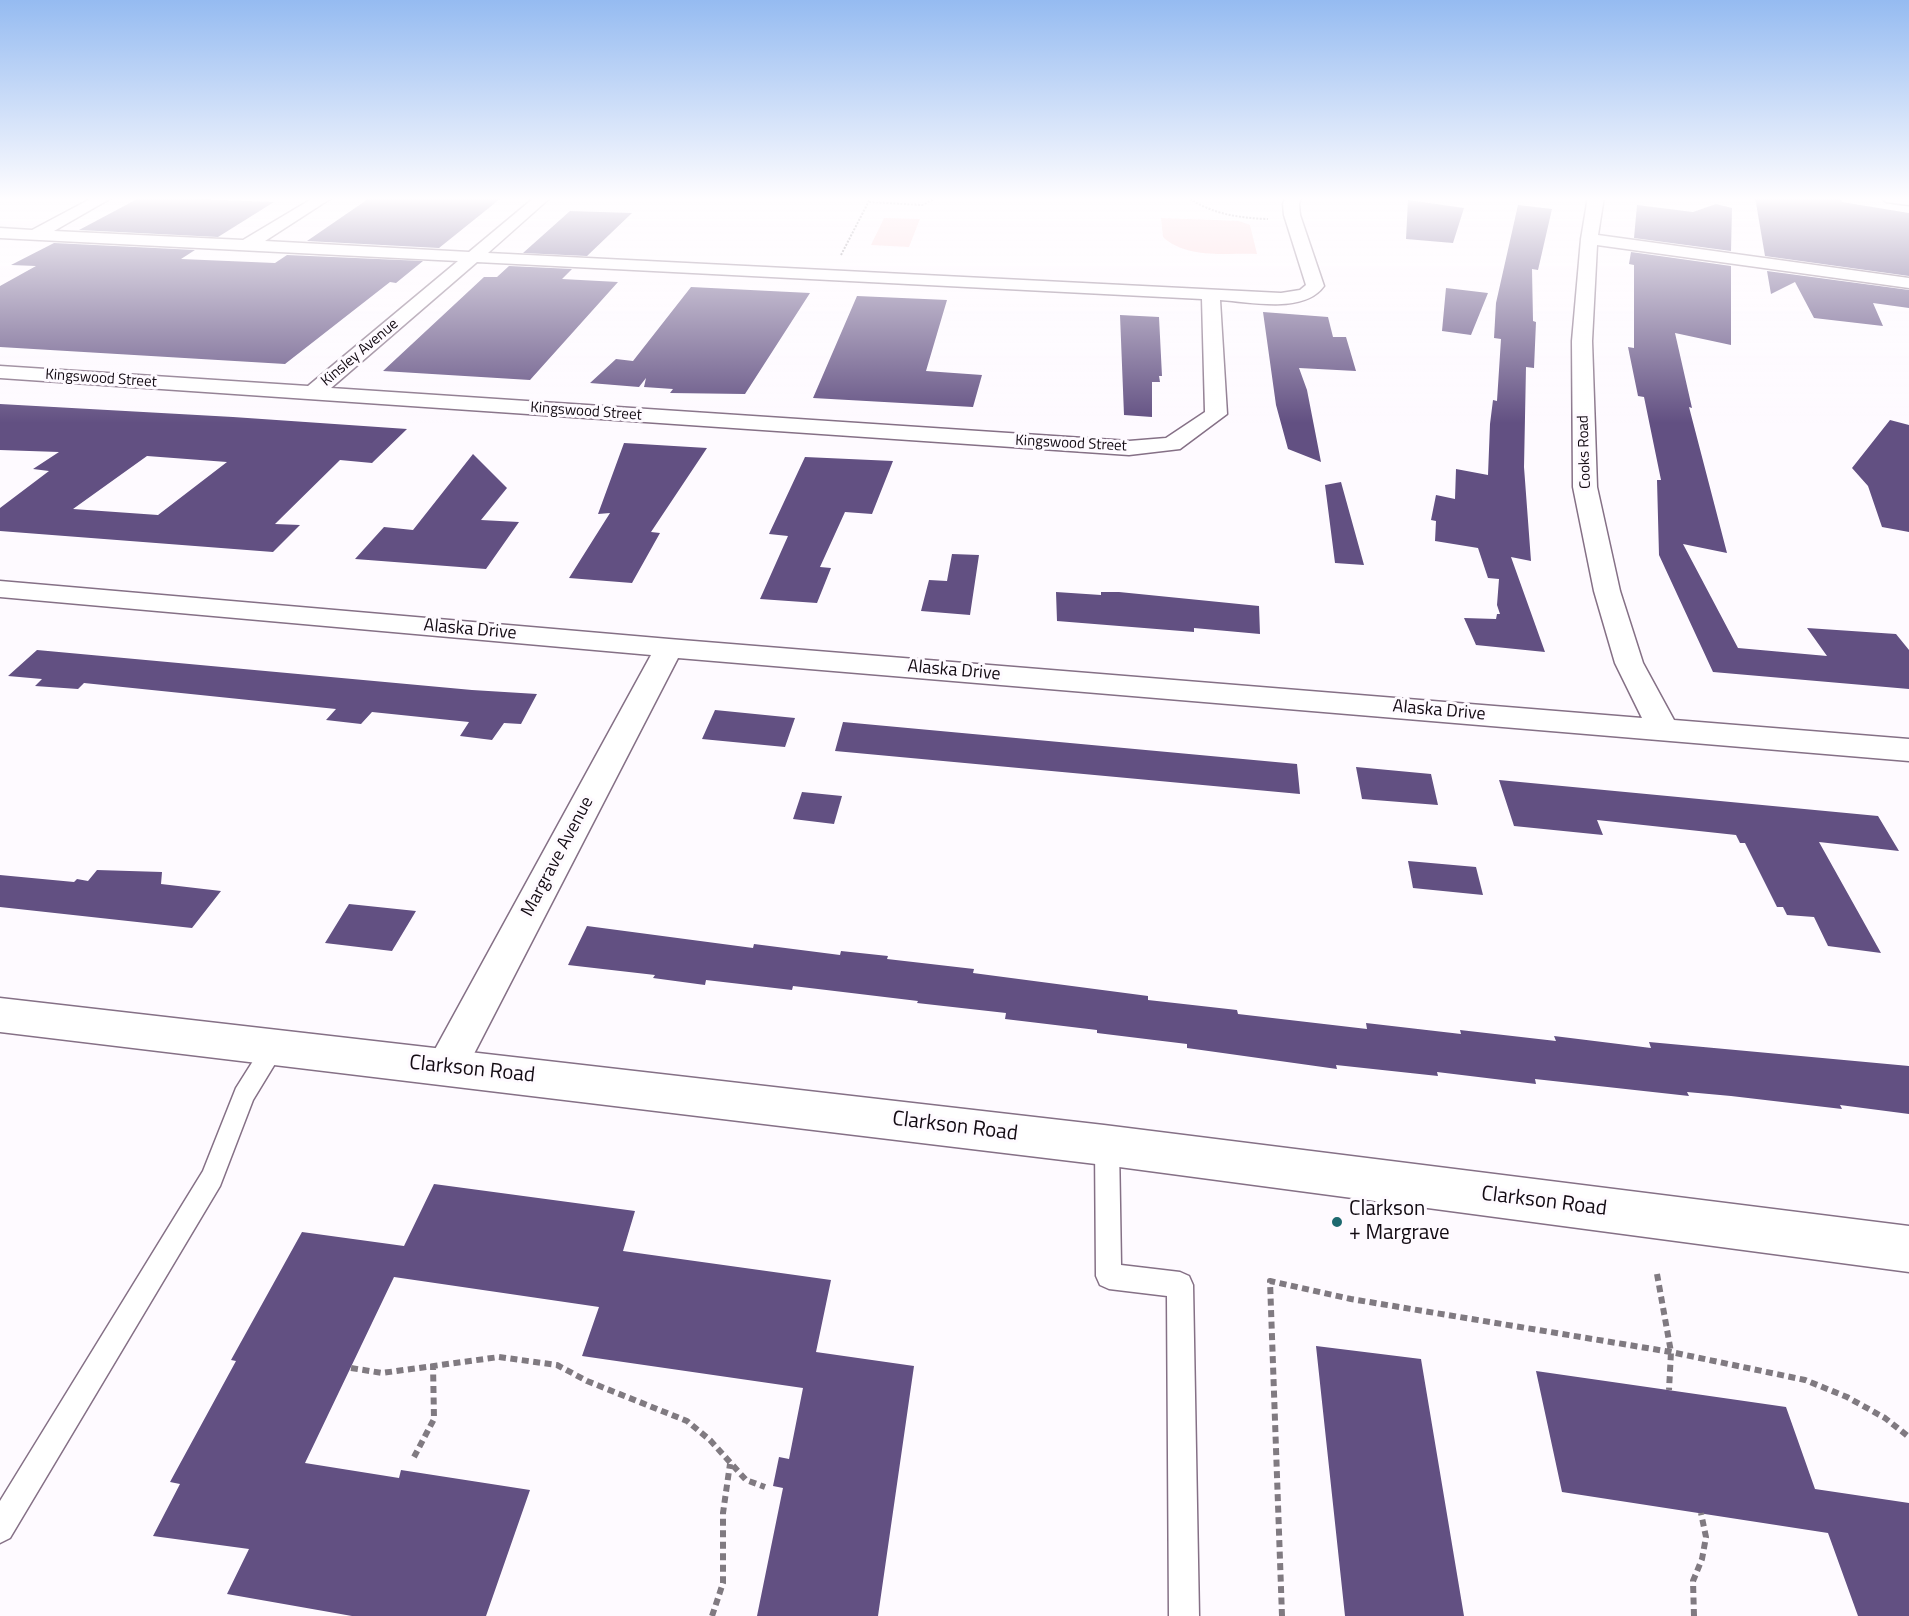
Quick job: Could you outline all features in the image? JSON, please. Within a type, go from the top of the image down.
[{"type":"street","name":"Kinsley Avenue","points":[[313,393],[455,272]]},
{"type":"street","points":[[804,272],[1267,298],[1305,295],[1312,291],[1316,281],[1313,272]]},
{"type":"street","name":"Cooks Road","points":[[1587,272],[1582,341],[1585,488],[1607,591],[1629,663],[1663,729]]},
{"type":"street","points":[[1834,272],[1909,283]]},
{"type":"street","name":"Kingswood Street","points":[[0,372],[1129,448],[1172,444],[1216,414],[1211,294]]},
{"type":"street","name":"Alaska Drive","points":[[0,589],[669,648],[1909,750]]},
{"type":"street","name":"Margrave Avenue","points":[[447,1066],[669,648]]},
{"type":"street","name":"Clarkson Road","points":[[0,1015],[273,1049],[447,1066],[1107,1145],[1909,1250]]},
{"type":"lane","points":[[0,1528],[212,1178],[244,1095],[273,1049]]},
{"type":"lane","points":[[1107,1145],[1109,1276],[1180,1285],[1184,1616]]},
{"type":"path","points":[[1657,1274],[1671,1352],[1669,1390]]},
{"type":"path","points":[[1282,1616],[1270,1281],[1351,1299],[1671,1352],[1805,1380],[1846,1397],[1885,1418],[1909,1437]]},
{"type":"path","points":[[351,1368],[382,1373],[433,1364],[499,1357],[557,1365],[587,1381],[687,1421],[710,1440],[746,1480],[765,1487]]},
{"type":"path","points":[[414,1457],[434,1419],[433,1364]]},
{"type":"path","points":[[712,1616],[722,1591],[727,1565],[723,1503],[730,1464]]},
{"type":"path","points":[[1694,1616],[1693,1581],[1702,1559],[1706,1536],[1701,1513]]},
{"type":"building","points":[[24,272],[409,272],[396,283],[390,282],[285,364],[0,347],[0,286]]},
{"type":"building","points":[[502,272],[569,272],[562,279],[618,282],[530,380],[383,371],[484,277],[497,277]]},
{"type":"building","points":[[1503,272],[1532,272],[1533,321],[1536,322],[1534,368],[1526,367],[1524,467],[1531,561],[1511,557],[1545,652],[1476,645],[1464,618],[1496,619],[1497,614],[1500,614],[1497,605],[1499,579],[1488,578],[1478,548],[1435,541],[1436,521],[1431,520],[1436,495],[1455,499],[1456,469],[1488,475],[1490,424],[1493,400],[1497,401],[1501,339],[1494,338],[1496,303]]},
{"type":"building","points":[[1634,272],[1731,272],[1731,345],[1675,333],[1692,408],[1689,407],[1727,553],[1683,544],[1738,648],[1827,656],[1807,628],[1896,634],[1909,650],[1909,689],[1713,672],[1659,555],[1657,480],[1661,480],[1644,397],[1638,396],[1628,347],[1634,348]]},
{"type":"building","points":[[1767,272],[1778,272],[1909,290],[1909,308],[1873,303],[1883,326],[1814,318],[1795,282],[1771,294]]},
{"type":"building","points":[[1883,272],[1909,272],[1909,276]]},
{"type":"building","points":[[691,287],[810,293],[745,394],[670,393],[673,389],[644,387],[646,378],[639,387],[590,383],[616,359],[633,361]]},
{"type":"building","points":[[1446,288],[1488,293],[1471,335],[1442,331]]},
{"type":"building","points":[[857,296],[947,300],[926,371],[982,375],[973,407],[813,398]]},
{"type":"building","points":[[1263,312],[1328,317],[1333,337],[1346,337],[1356,371],[1299,368],[1307,390],[1321,462],[1288,449],[1276,405]]},
{"type":"building","points":[[1120,315],[1159,317],[1162,376],[1159,376],[1160,382],[1152,382],[1152,417],[1124,415]]},
{"type":"building","points":[[0,404],[407,429],[372,463],[340,460],[275,524],[300,525],[273,552],[0,531],[0,508],[49,471],[33,469],[59,452],[0,450]],"holes":[[[147,456],[227,462],[158,515],[73,509]]]},
{"type":"building","points":[[1890,420],[1909,425],[1909,532],[1882,527],[1868,486],[1852,468]]},
{"type":"building","points":[[624,443],[707,448],[651,532],[660,533],[632,583],[569,578],[610,513],[598,514]]},
{"type":"building","points":[[473,454],[507,488],[481,520],[519,522],[486,569],[355,559],[384,527],[413,530]]},
{"type":"building","points":[[805,457],[893,461],[872,514],[845,512],[820,567],[831,568],[817,603],[760,599],[788,536],[769,534]]},
{"type":"building","points":[[1341,482],[1364,565],[1335,563],[1325,485]]},
{"type":"building","points":[[952,554],[979,555],[970,615],[921,611],[929,580],[947,581]]},
{"type":"building","points":[[1056,592],[1101,595],[1101,592],[1119,592],[1259,606],[1260,634],[1194,628],[1194,632],[1057,621]]},
{"type":"building","points":[[37,650],[537,694],[521,724],[504,723],[492,740],[460,736],[469,722],[372,712],[361,724],[326,720],[336,709],[84,683],[78,689],[35,686],[42,679],[8,676]]},
{"type":"building","points":[[715,710],[795,718],[785,747],[702,739]]},
{"type":"building","points":[[843,722],[1297,764],[1300,794],[835,751]]},
{"type":"building","points":[[1356,767],[1431,774],[1438,805],[1362,799]]},
{"type":"building","points":[[1499,780],[1878,816],[1899,851],[1819,842],[1881,953],[1828,946],[1814,917],[1787,915],[1783,907],[1777,907],[1745,843],[1740,843],[1736,835],[1597,820],[1603,835],[1514,826]]},
{"type":"building","points":[[802,792],[842,796],[834,824],[793,819]]},
{"type":"building","points":[[1408,861],[1476,867],[1483,895],[1413,888]]},
{"type":"building","points":[[97,870],[162,872],[161,884],[221,891],[192,928],[0,907],[0,875],[74,882],[77,879],[88,881]]},
{"type":"building","points":[[349,904],[416,911],[392,951],[325,943]]},
{"type":"building","points":[[587,926],[753,948],[754,944],[840,955],[841,951],[888,956],[887,959],[974,969],[973,973],[1148,996],[1148,1000],[1237,1010],[1238,1014],[1367,1029],[1366,1023],[1461,1034],[1460,1030],[1556,1041],[1554,1036],[1651,1048],[1649,1042],[1909,1066],[1909,1114],[1840,1105],[1842,1109],[1687,1092],[1689,1096],[1535,1079],[1536,1084],[1437,1072],[1438,1076],[1336,1065],[1337,1069],[1187,1048],[1187,1044],[1097,1033],[1097,1030],[1005,1019],[1006,1013],[917,1003],[918,1001],[793,986],[792,990],[706,980],[705,985],[653,978],[655,975],[568,965]]},
{"type":"building","points":[[434,1184],[635,1211],[623,1251],[831,1280],[816,1352],[914,1366],[878,1616],[757,1616],[783,1488],[773,1486],[779,1457],[789,1459],[803,1388],[582,1356],[599,1307],[394,1277],[305,1463],[399,1478],[401,1470],[530,1490],[486,1616],[352,1616],[227,1594],[249,1549],[153,1536],[180,1484],[170,1482],[236,1361],[231,1360],[302,1232],[404,1246]]},
{"type":"building","points":[[1316,1346],[1421,1359],[1464,1616],[1345,1616]]},
{"type":"building","points":[[1536,1371],[1786,1407],[1815,1489],[1909,1503],[1909,1616],[1858,1616],[1828,1533],[1562,1492]]},
{"type":"place","name":"Clarkson + Margrave","points":[[1337,1222]]}]
